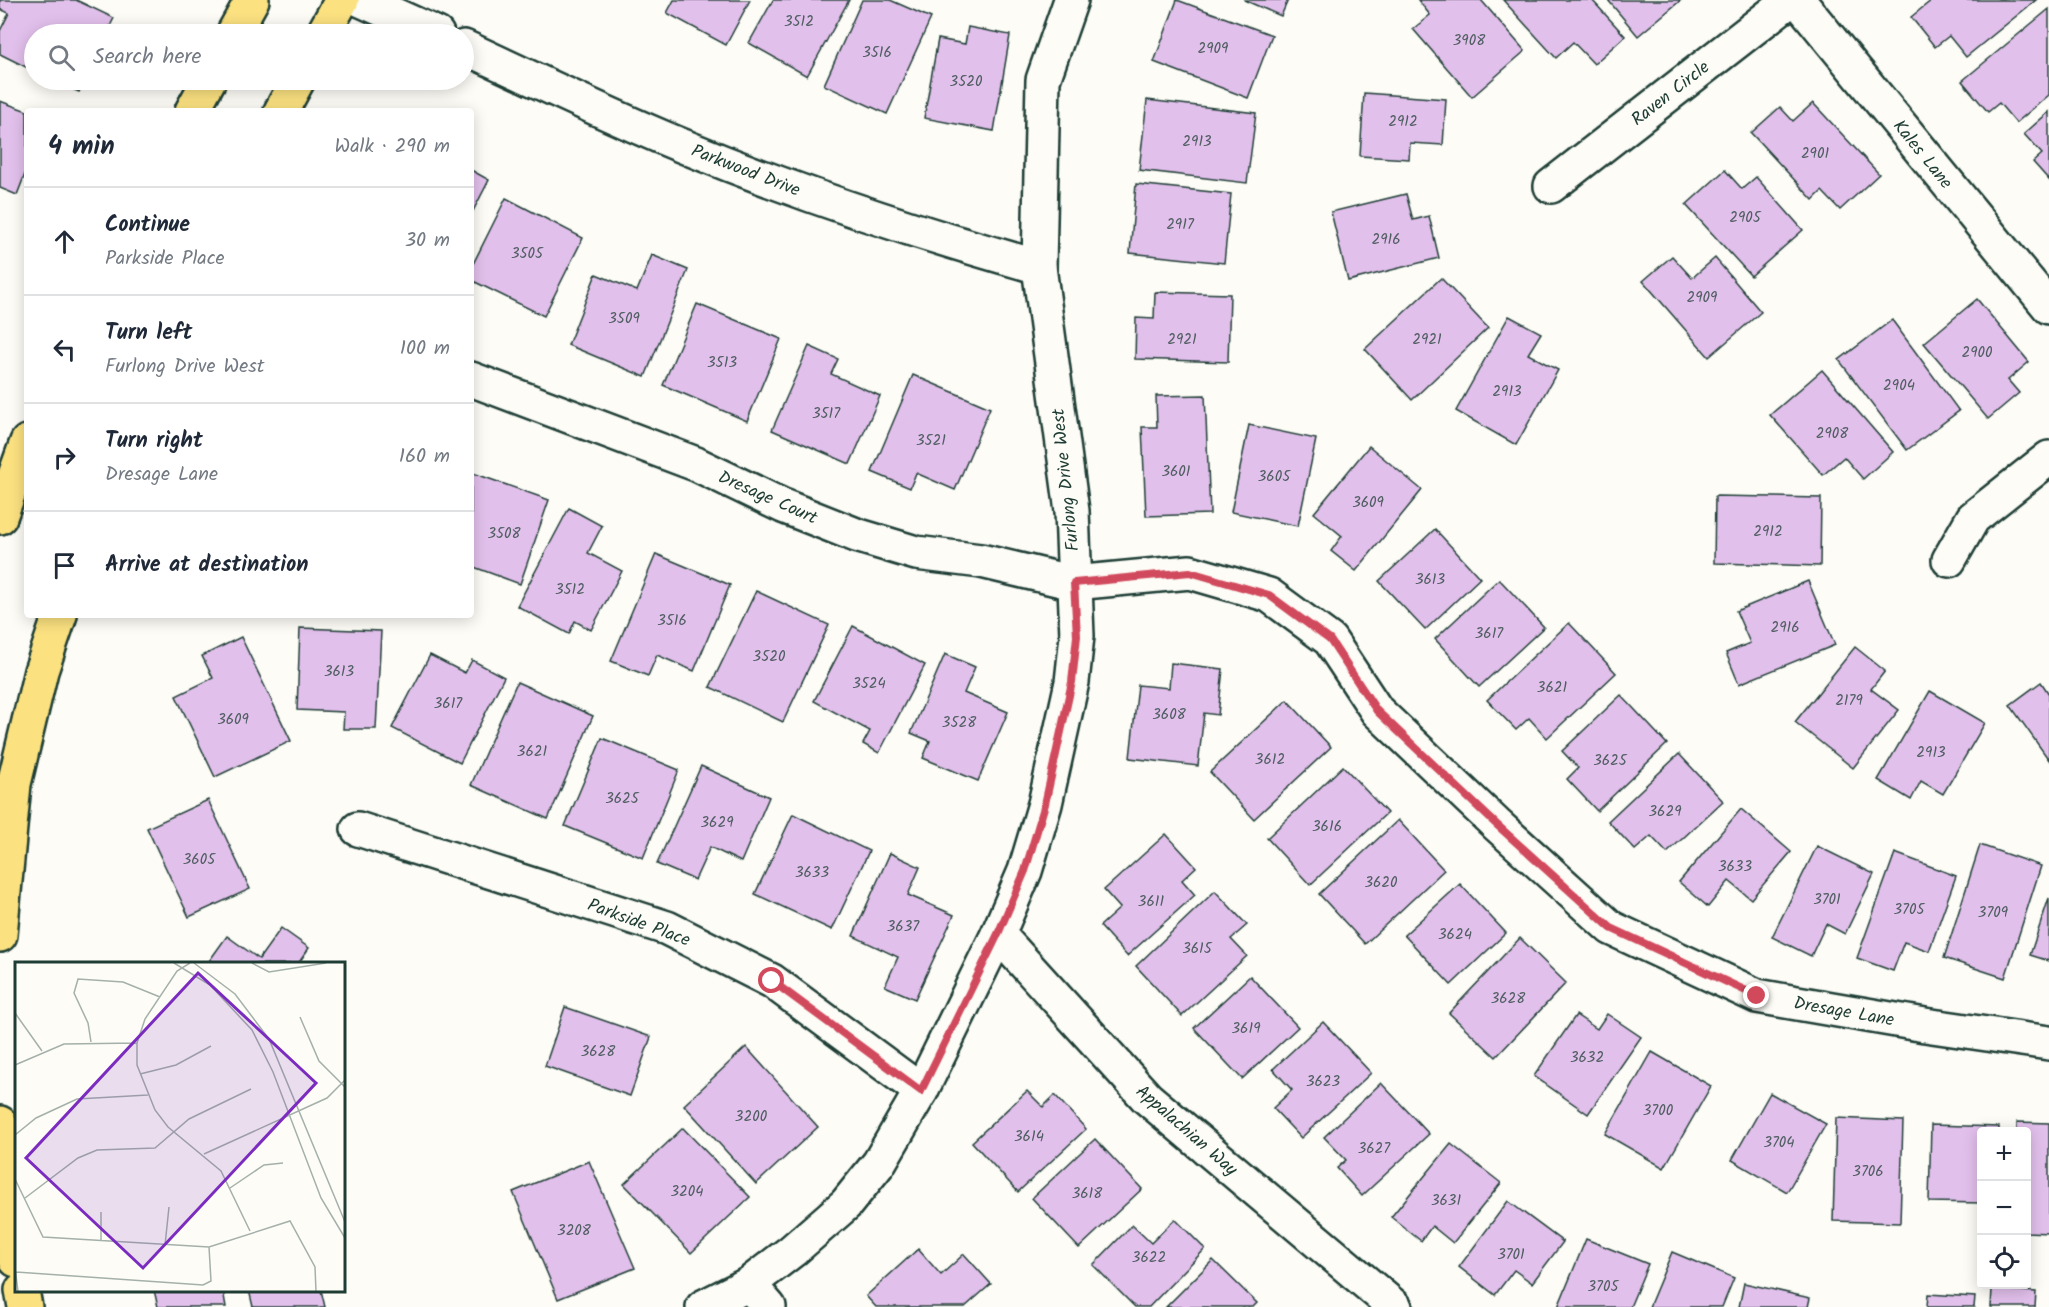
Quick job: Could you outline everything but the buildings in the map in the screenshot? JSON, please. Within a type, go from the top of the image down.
[{"type":"main road","points":[[239,24],[252,0]]},
{"type":"main road","points":[[329,24],[342,0]]},
{"type":"main road","points":[[194,108],[204,90]]},
{"type":"main road","points":[[283,108],[293,90]]},
{"type":"main road","points":[[0,517],[24,450]]},
{"type":"main road","points":[[0,934],[14,784],[41,671],[59,618]]},
{"type":"main road","points":[[0,1123],[1,1173],[15,1254]]},
{"type":"main road","points":[[22,1292],[25,1307]]},
{"type":"street","points":[[360,0],[414,24]]},
{"type":"street","name":"Furlong Drive West","points":[[703,1307],[759,1296],[792,1251],[846,1204],[879,1163],[921,1091],[998,934],[1025,871],[1045,804],[1070,693],[1077,636],[1072,511],[1039,267],[1043,80],[1071,0]]},
{"type":"street","name":"Raven Circle","points":[[1551,186],[1790,0]]},
{"type":"street","name":"Kales Lane","points":[[1798,0],[2049,307]]},
{"type":"street","name":"Parkwood Drive","points":[[474,52],[682,146],[797,190],[941,240],[1039,267]]},
{"type":"street","name":"Dresage Court","points":[[474,380],[696,465],[783,506],[856,535],[916,553],[981,561],[1074,583]]},
{"type":"street","points":[[1949,560],[1973,518],[2049,458]]},
{"type":"street","name":"Dresage Lane","points":[[1074,583],[1190,572],[1269,595],[1330,640],[1377,711],[1496,824],[1611,928],[1757,996],[1925,1025],[2049,1043]]},
{"type":"street","name":"Parkside Place","points":[[358,829],[668,928],[772,981],[921,1091]]},
{"type":"street","name":"Appalachian Way","points":[[998,934],[1147,1098],[1395,1307]]},
{"type":"route","points":[[772,981],[921,1091],[998,934],[1025,871],[1045,804],[1072,682],[1077,636],[1074,583],[1190,572],[1269,595],[1330,640],[1377,711],[1496,824],[1611,928],[1757,996]]}]
